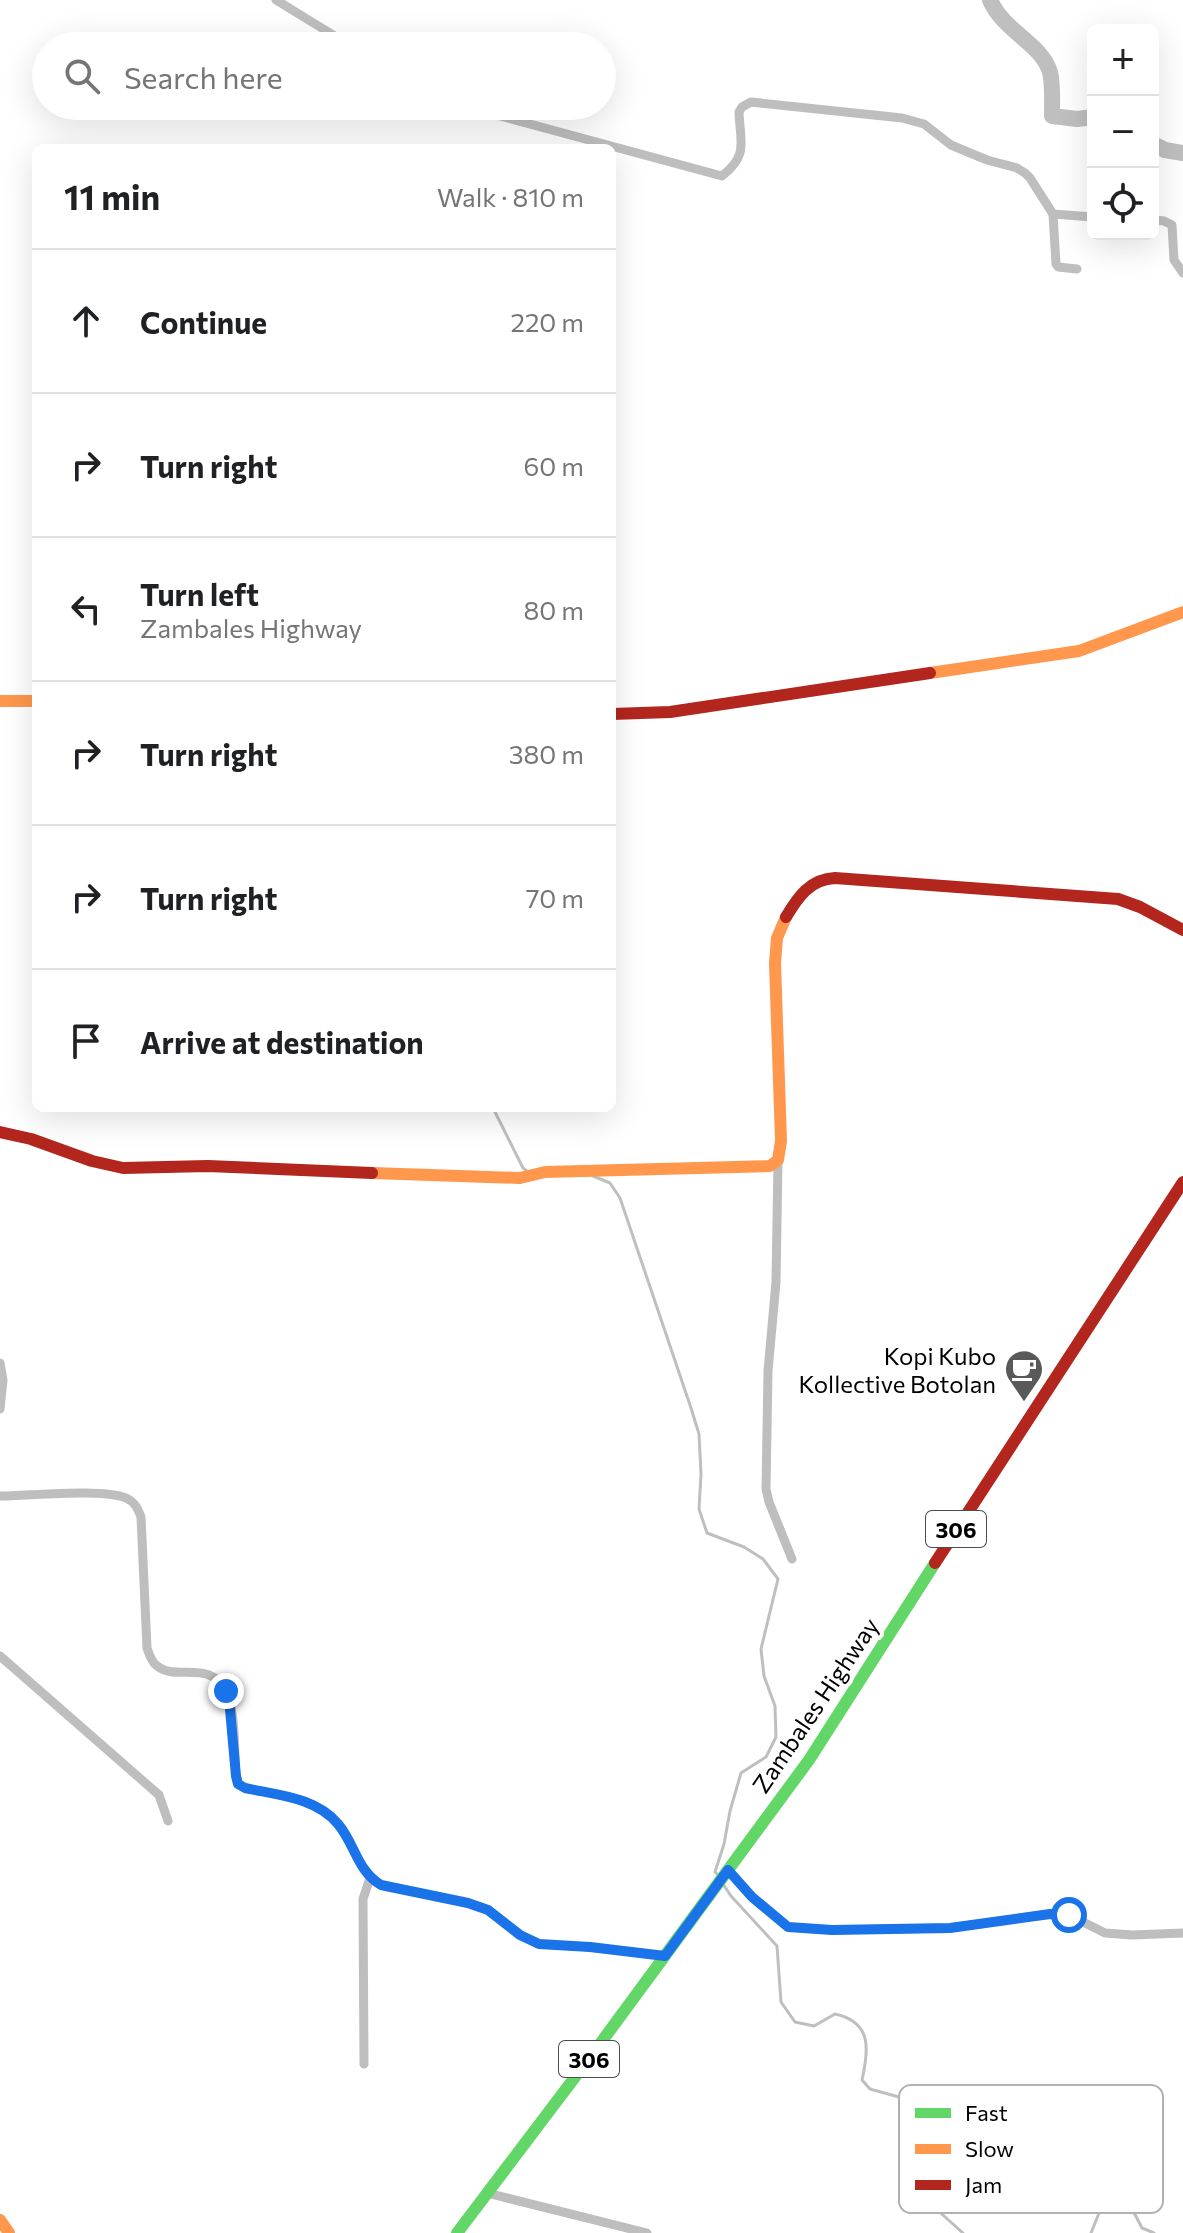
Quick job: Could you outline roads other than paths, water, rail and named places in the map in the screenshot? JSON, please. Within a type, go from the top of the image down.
[{"type":"street","points":[[276,0],[328,32]]},
{"type":"street","points":[[616,147],[722,176],[741,155],[739,112],[751,102],[902,118],[924,124],[951,145],[1025,173],[1053,214],[1056,264],[1058,267],[1077,269]]},
{"type":"street","points":[[515,120],[604,144]]},
{"type":"street","points":[[1053,214],[1087,217]]},
{"type":"street","points":[[1159,221],[1172,225],[1174,260],[1183,273]]},
{"type":"street","points":[[616,714],[670,712],[1079,651],[1183,612]]},
{"type":"street","points":[[0,701],[32,701]]},
{"type":"street","points":[[792,1559],[766,1489],[768,1371],[776,1282],[781,1141],[775,963],[777,939],[788,915],[813,882],[835,878],[1118,899],[1183,930]]},
{"type":"street","points":[[0,1132],[24,1136],[112,1167],[126,1169],[203,1166],[520,1178],[532,1174],[770,1166],[778,1160]]},
{"type":"street","name":"Zambales Highway","points":[[457,2233],[809,1760],[995,1468],[1183,1182]]},
{"type":"street","points":[[0,1363],[3,1399],[0,1409]]},
{"type":"street","points":[[0,1496],[100,1494],[126,1498],[133,1503],[141,1517],[147,1648],[154,1663],[164,1669],[204,1673],[217,1680],[229,1698],[238,1784],[317,1806],[340,1826],[370,1878],[381,1885],[488,1910],[520,1935],[539,1944],[665,1956]]},
{"type":"street","points":[[0,1656],[159,1795],[168,1821]]},
{"type":"street","points":[[724,1876],[788,1927],[832,1930],[950,1928],[1050,1914],[1069,1915],[1105,1933],[1183,1933]]},
{"type":"street","points":[[364,2064],[363,1899],[370,1878]]},
{"type":"street","points":[[487,2193],[647,2233]]},
{"type":"street","points":[[0,2220],[9,2233]]},
{"type":"waterway","points":[[990,0],[1004,21],[1045,62],[1051,77],[1052,116],[1087,118]]},
{"type":"waterway","points":[[1159,147],[1183,153]]},
{"type":"waterway","points":[[495,1112],[527,1171]]},
{"type":"waterway","points":[[593,1176],[610,1183],[620,1198],[691,1408],[699,1434],[699,1509],[707,1533],[744,1547],[763,1559],[778,1579],[761,1649],[764,1676],[775,1706],[776,1737],[766,1757],[741,1773],[715,1872],[717,1874]]},
{"type":"waterway","points":[[723,1884],[777,1946],[781,2002],[795,2022],[814,2026],[835,2014],[856,2023],[865,2038],[866,2058],[862,2080],[870,2089],[899,2097]]},
{"type":"waterway","points":[[941,2213],[963,2233]]},
{"type":"waterway","points":[[1091,2233],[1099,2213]]},
{"type":"waterway","points":[[1134,2213],[1142,2228],[1154,2233]]},
{"type":"place","name":"Kopi Kubo Kollective Botolan","points":[[1024,1403]]}]
